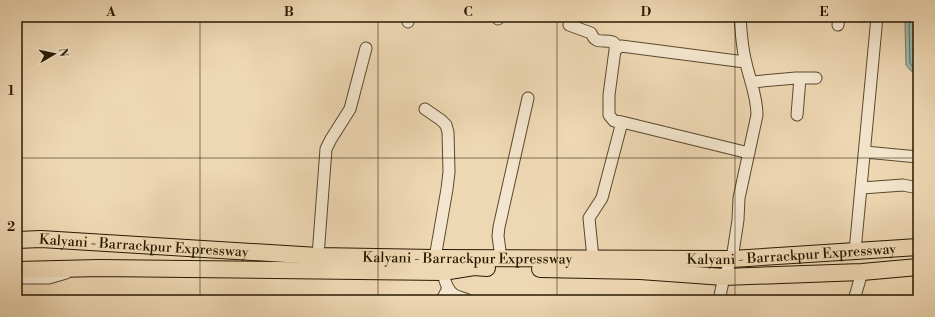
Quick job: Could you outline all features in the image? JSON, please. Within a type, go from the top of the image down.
[{"type":"highway","name":"Kalyani - Barrackpur Expressway","points":[[17,240],[41,239],[441,262],[501,258],[732,259],[918,247]]},
{"type":"highway","points":[[17,270],[192,269],[441,262],[474,268],[640,271],[724,277],[862,272],[918,267]]},
{"type":"street","points":[[719,300],[724,277],[732,259],[738,220],[739,198],[757,115],[757,104],[752,82],[745,62],[740,17]]},
{"type":"street","points":[[855,251],[878,17]]},
{"type":"street","points":[[569,25],[591,33],[595,40],[613,42],[615,44],[609,95],[609,115],[614,121],[749,153]]},
{"type":"street","points":[[615,50],[621,46],[745,62]]},
{"type":"street","points":[[318,256],[326,149],[350,109],[366,48]]},
{"type":"street","points":[[797,115],[800,78]]},
{"type":"street","points":[[752,82],[816,78]]},
{"type":"street","points":[[501,258],[498,236],[528,98]]},
{"type":"street","points":[[425,109],[441,120],[446,125],[448,132],[449,172],[441,262],[448,288],[453,294],[468,300]]},
{"type":"street","points":[[593,258],[590,218],[602,198],[622,122]]},
{"type":"street","points":[[865,152],[918,157]]},
{"type":"street","points":[[862,188],[903,186],[918,188]]},
{"type":"street","points":[[17,232],[32,232],[73,241]]},
{"type":"street","points":[[17,278],[49,278],[80,269]]},
{"type":"street","points":[[854,300],[862,272]]},
{"type":"street","points":[[442,300],[448,288]]},
{"type":"water","points":[[907,17],[918,17],[918,72],[911,71],[906,65],[905,24]]}]
